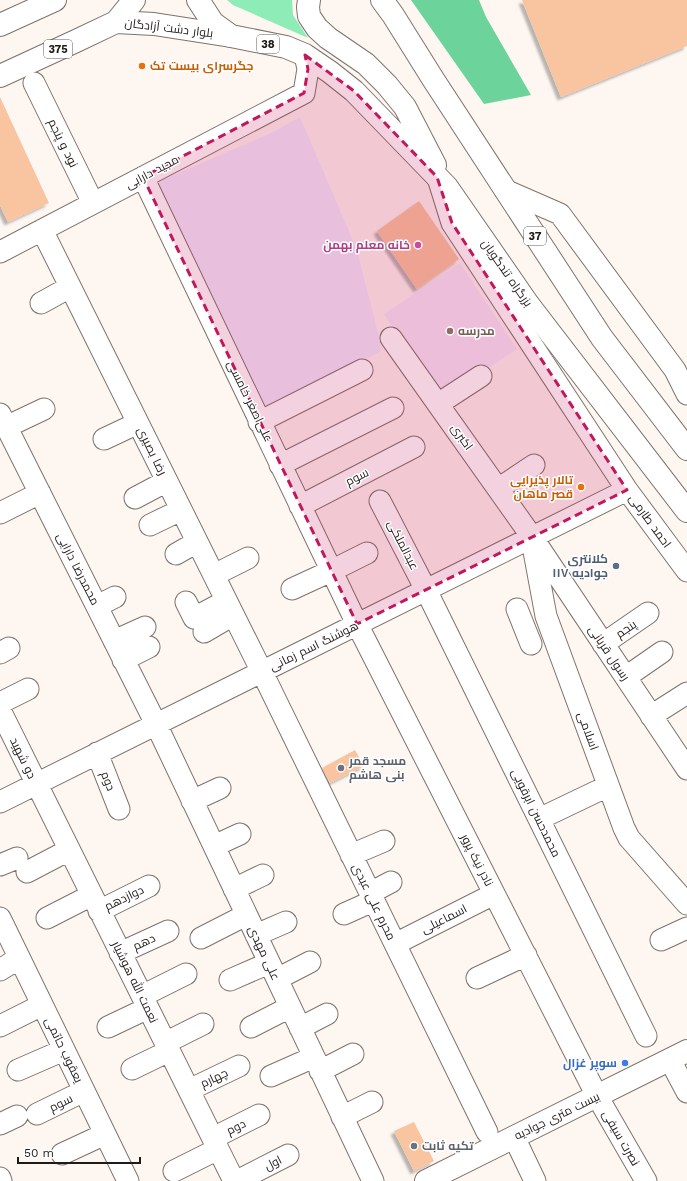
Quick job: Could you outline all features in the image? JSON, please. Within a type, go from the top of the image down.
[{"type":"main road","points":[[0,25],[55,0]]},
{"type":"main road","points":[[116,22],[134,0]]},
{"type":"main road","name":"38","points":[[198,0],[213,23],[231,36],[286,47],[305,55]]},
{"type":"main road","points":[[309,0],[309,16],[317,28],[328,38],[366,64],[387,85],[405,107],[442,182]]},
{"type":"main road","points":[[368,0],[389,5]]},
{"type":"main road","name":"37","points":[[389,5],[433,79],[602,338],[687,449]]},
{"type":"main road","name":"بلوار دشت آزادگان","points":[[0,76],[116,22],[154,24],[231,36]]},
{"type":"main road","name":"بزرگراه تندگویان","points":[[305,55],[354,91],[442,182],[528,304],[687,511]]},
{"type":"main road","name":"بیست متری جوادیه","points":[[426,1181],[678,1055]]},
{"type":"street","name":"مجید دارابی","points":[[0,252],[304,93],[308,69],[305,55]]},
{"type":"street","name":"نود و پنجم","points":[[34,83],[93,203]]},
{"type":"street","name":"علی‌اصغر خامسی","points":[[143,177],[357,624]]},
{"type":"street","name":"احمد طارمی","points":[[442,182],[452,223],[627,490],[687,571]]},
{"type":"street","points":[[505,190],[560,214],[675,370],[687,394]]},
{"type":"street","name":"رضا بصیری","points":[[42,230],[262,672]]},
{"type":"street","points":[[41,303],[70,287]]},
{"type":"street","name":"اکبری","points":[[391,338],[532,537]]},
{"type":"street","points":[[259,422],[362,370]]},
{"type":"street","points":[[438,404],[481,376]]},
{"type":"street","points":[[280,464],[393,408]]},
{"type":"street","points":[[3,420],[44,409]]},
{"type":"street","name":"محمدرضا دارایی","points":[[3,420],[156,724]]},
{"type":"street","points":[[104,439],[138,423]]},
{"type":"street","name":"سوم","points":[[300,506],[414,447]]},
{"type":"street","points":[[498,489],[534,465]]},
{"type":"street","points":[[135,498],[167,481]]},
{"type":"street","name":"هوشنگ اسم زمانی","points":[[0,802],[627,490]]},
{"type":"street","points":[[0,513],[40,493]]},
{"type":"street","name":"عبدالملکی","points":[[380,501],[426,590]]},
{"type":"street","points":[[150,525],[181,510]]},
{"type":"street","name":"اسلامی","points":[[532,537],[546,616],[624,828],[629,838],[687,904]]},
{"type":"street","name":"رسول قربانی","points":[[532,537],[686,766]]},
{"type":"street","points":[[176,554],[197,542]]},
{"type":"street","points":[[292,589],[366,553]]},
{"type":"street","points":[[214,575],[248,558]]},
{"type":"street","name":"محمدحسن ابرقویی","points":[[426,590],[646,1036]]},
{"type":"street","points":[[97,606],[115,597]]},
{"type":"street","points":[[186,602],[194,618],[230,608]]},
{"type":"street","points":[[204,632],[230,608]]},
{"type":"street","name":"پنجم","points":[[603,644],[648,613]]},
{"type":"street","points":[[524,626],[546,616]]},
{"type":"street","name":"نادر نیک پرور","points":[[357,624],[597,1096]]},
{"type":"street","points":[[114,641],[147,637],[123,660]]},
{"type":"street","points":[[626,677],[662,652]]},
{"type":"street","name":"محرم علی عبدی","points":[[262,672],[487,1132]]},
{"type":"street","points":[[0,703],[28,689]]},
{"type":"street","points":[[651,716],[687,693]]},
{"type":"street","name":"دو شهید","points":[[0,710],[36,784]]},
{"type":"street","name":"علی مهدی","points":[[156,724],[373,1181]]},
{"type":"street","name":"دوم","points":[[97,753],[119,809]]},
{"type":"street","name":"نعمت الله هوشیار","points":[[36,784],[188,1090],[236,1181]]},
{"type":"street","points":[[539,820],[608,786]]},
{"type":"street","points":[[192,801],[220,788]]},
{"type":"street","points":[[214,846],[240,834]]},
{"type":"street","points":[[351,856],[384,841]]},
{"type":"street","points":[[15,865],[69,850]]},
{"type":"street","points":[[234,889],[263,875]]},
{"type":"street","points":[[344,914],[372,897],[391,882]]},
{"type":"street","name":"دوازدهم","points":[[47,918],[149,886]]},
{"type":"street","name":"اسماعیلی","points":[[395,944],[494,894]]},
{"type":"street","points":[[200,938],[246,915]]},
{"type":"street","name":"یعقوب حاتمی","points":[[0,918],[128,1181]]},
{"type":"street","points":[[256,935],[286,922]]},
{"type":"street","points":[[661,940],[687,928]]},
{"type":"street","name":"دهم","points":[[120,953],[168,931]]},
{"type":"street","points":[[477,978],[526,955]]},
{"type":"street","points":[[0,970],[19,958]]},
{"type":"street","points":[[230,980],[310,962]]},
{"type":"street","points":[[108,1027],[186,974]]},
{"type":"street","points":[[0,1026],[42,1005]]},
{"type":"street","points":[[251,1027],[290,1007]]},
{"type":"street","points":[[300,1028],[327,1014]]},
{"type":"street","points":[[132,1069],[203,1024]]},
{"type":"street","points":[[18,1070],[64,1050]]},
{"type":"street","points":[[271,1076],[353,1054]]},
{"type":"street","points":[[678,1055],[687,1092]]},
{"type":"street","name":"چهارم","points":[[188,1090],[240,1066]]},
{"type":"street","name":"سوم","points":[[18,1118],[84,1091]]},
{"type":"street","name":"نصرت سیفی","points":[[597,1096],[646,1181]]},
{"type":"street","points":[[342,1116],[372,1102]]},
{"type":"street","name":"دوم","points":[[216,1144],[259,1115]]},
{"type":"street","points":[[62,1154],[105,1134]]},
{"type":"street","points":[[514,1137],[535,1181]]},
{"type":"street","points":[[174,1171],[216,1144]]},
{"type":"street","name":"اول","points":[[236,1181],[288,1155]]},
{"type":"highlighted area","points":[[305,55],[354,91],[437,177],[452,223],[627,490],[357,624],[143,177],[304,93],[308,69]]},
{"type":"shaded area","points":[[300,117],[357,250],[378,333],[381,351],[266,416],[156,183],[271,133]]},
{"type":"shaded area","name":"مدرسه","points":[[460,263],[517,349],[440,400],[384,314]]},
{"type":"green space","points":[[227,0],[292,0],[293,15],[308,38],[233,5]]},
{"type":"green space","points":[[411,0],[479,0],[486,17],[531,95],[484,104]]},
{"type":"building","points":[[522,0],[687,0],[687,46],[561,97]]},
{"type":"building","points":[[0,97],[49,203],[8,222],[0,205]]},
{"type":"building","name":"خانه معلم بهمن","points":[[419,201],[459,259],[417,289],[377,231]]},
{"type":"building","name":"مسجد قمر بنی هاشم","points":[[355,750],[364,766],[330,783],[322,768]]},
{"type":"building","name":"تکیه ثابت","points":[[414,1122],[434,1161],[414,1171],[394,1131]]},
{"type":"place","name":"جگرسرای بیست تک","points":[[142,66]]},
{"type":"place","name":"خانه معلم بهمن","points":[[418,245]]},
{"type":"place","name":"مدرسه","points":[[450,331]]},
{"type":"place","name":"تالار پذیرایی قصر ماهان","points":[[581,487]]},
{"type":"place","name":"کلانتری ۱۱۷ جوادیه","points":[[616,566]]},
{"type":"place","name":"مسجد قمر بنی هاشم","points":[[341,768]]},
{"type":"place","name":"سوپر غزال","points":[[625,1063]]},
{"type":"place","name":"تکیه ثابت","points":[[414,1146]]}]
